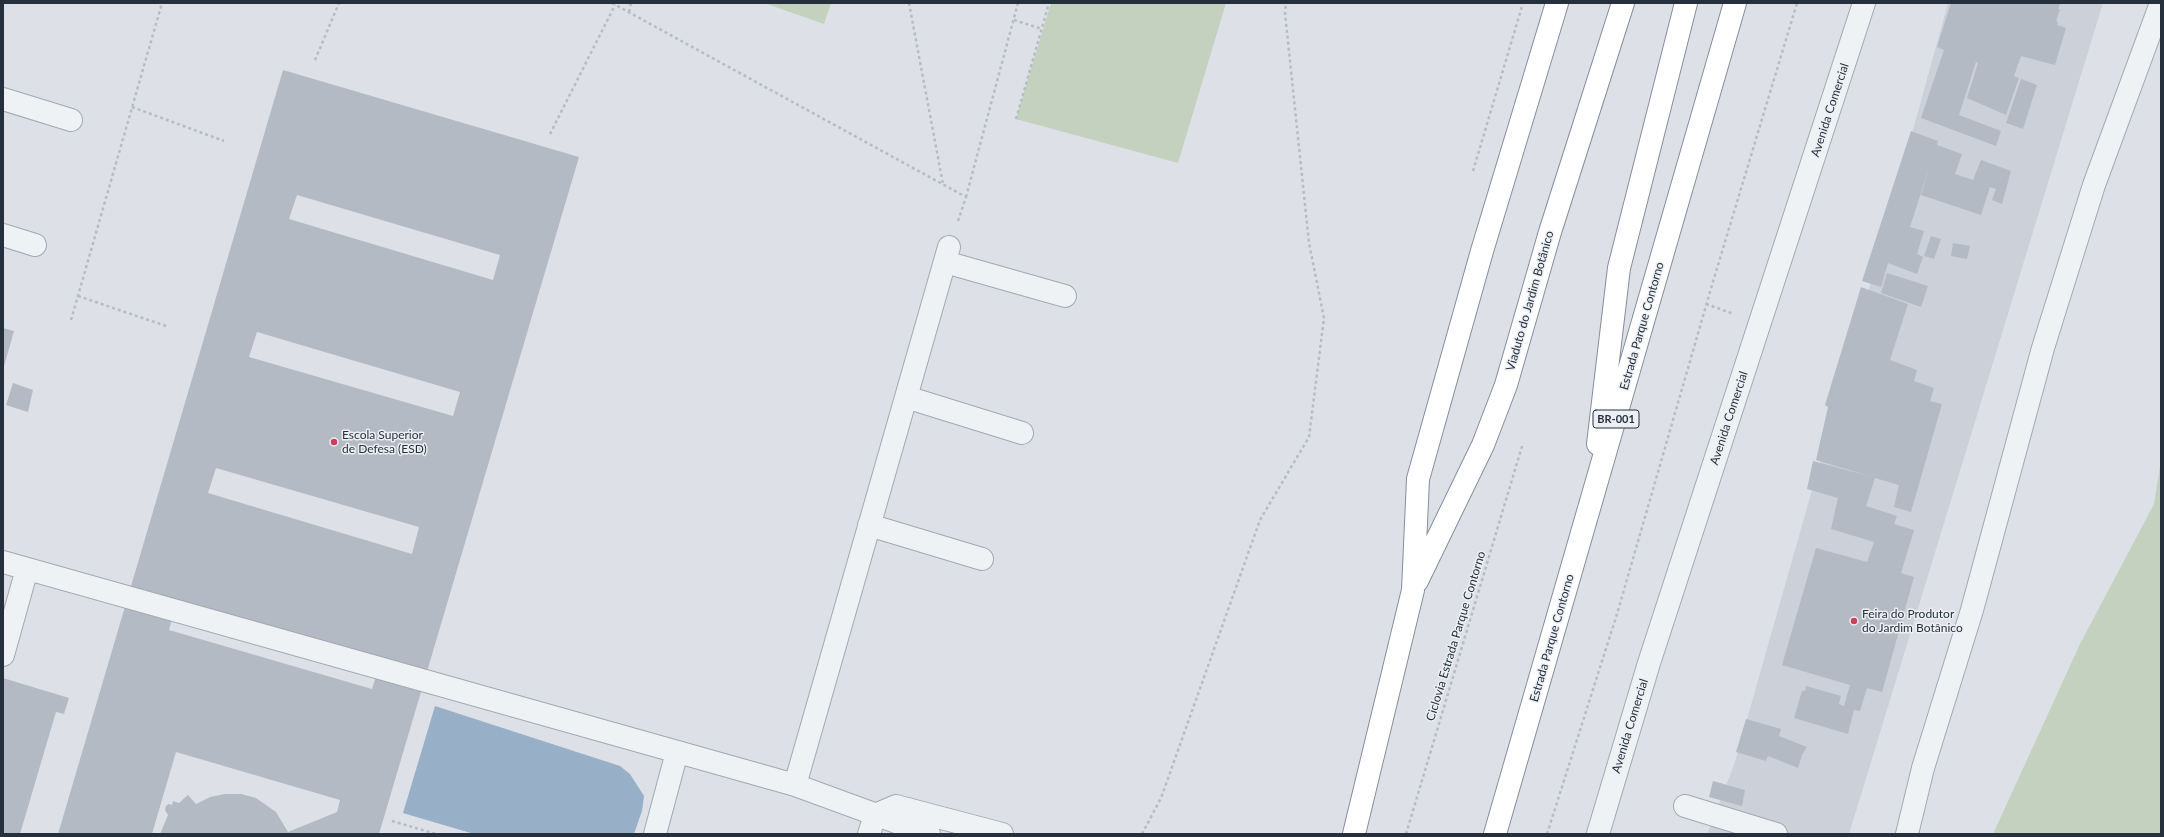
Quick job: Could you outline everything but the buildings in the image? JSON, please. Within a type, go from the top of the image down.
[{"type":"highway","points":[[1354,834],[1413,590],[1418,479],[1482,251],[1556,3]]},
{"type":"highway","name":"Viaduto do Jardim Botânico","points":[[1413,590],[1483,445],[1506,385],[1550,232],[1623,3]]},
{"type":"highway","points":[[1589,512],[1619,268],[1686,3]]},
{"type":"highway","name":"Estrada Parque Contorno","points":[[1495,834],[1735,3]]},
{"type":"street","name":"Avenida Comercial","points":[[1598,834],[1648,663],[1864,3]]},
{"type":"street","points":[[1907,834],[1923,768],[1972,610],[2043,348],[2094,185],[2161,3]]},
{"type":"street","points":[[3,99],[71,120]]},
{"type":"street","points":[[3,235],[35,245]]},
{"type":"street","points":[[795,785],[947,254],[1065,296]]},
{"type":"street","points":[[906,397],[1022,433]]},
{"type":"street","points":[[869,525],[982,559]]},
{"type":"street","points":[[3,562],[795,785],[872,824],[929,834]]},
{"type":"street","points":[[3,655],[27,569]]},
{"type":"street","points":[[656,834],[677,752]]},
{"type":"street","points":[[872,824],[896,806],[1002,834]]},
{"type":"street","points":[[1684,806],[1776,834]]},
{"type":"path","points":[[71,320],[162,3]]},
{"type":"path","points":[[315,60],[339,3]]},
{"type":"path","points":[[612,3],[966,197]]},
{"type":"path","points":[[629,12],[632,3]]},
{"type":"path","points":[[910,3],[944,185]]},
{"type":"path","points":[[947,254],[966,197],[1018,3]]},
{"type":"path","points":[[1016,119],[1050,3]]},
{"type":"path","points":[[1142,834],[1161,798],[1260,520],[1309,437],[1324,318],[1309,243],[1285,13],[1286,3]]},
{"type":"path","points":[[1472,171],[1523,3]]},
{"type":"path","points":[[1547,834],[1617,614],[1712,285],[1797,3]]},
{"type":"path","points":[[550,134],[615,5]]},
{"type":"path","points":[[1014,20],[1042,29]]},
{"type":"path","points":[[132,107],[224,141]]},
{"type":"path","points":[[78,296],[169,327]]},
{"type":"path","name":"Ciclovia Estrada Parque Contorno","points":[[1406,834],[1523,442]]},
{"type":"path","points":[[392,821],[436,834]]},
{"type":"shaded area","points":[[1948,3],[2103,3],[1849,834],[1707,834],[1734,765],[1871,282]]},
{"type":"green space","points":[[764,3],[831,3],[824,24]]},
{"type":"green space","points":[[1051,3],[1226,3],[1178,163],[1016,119]]},
{"type":"green space","points":[[2161,460],[2161,834],[1993,834],[2080,644],[2154,504]]},
{"type":"water","points":[[435,706],[620,766],[630,774],[644,796],[642,811],[634,834],[474,834],[403,813]]},
{"type":"place","name":"Escola Superior de Defesa (ESD)","points":[[334,442]]},
{"type":"place","name":"Feira do Produtor do Jardim Botânico","points":[[1854,621]]}]
